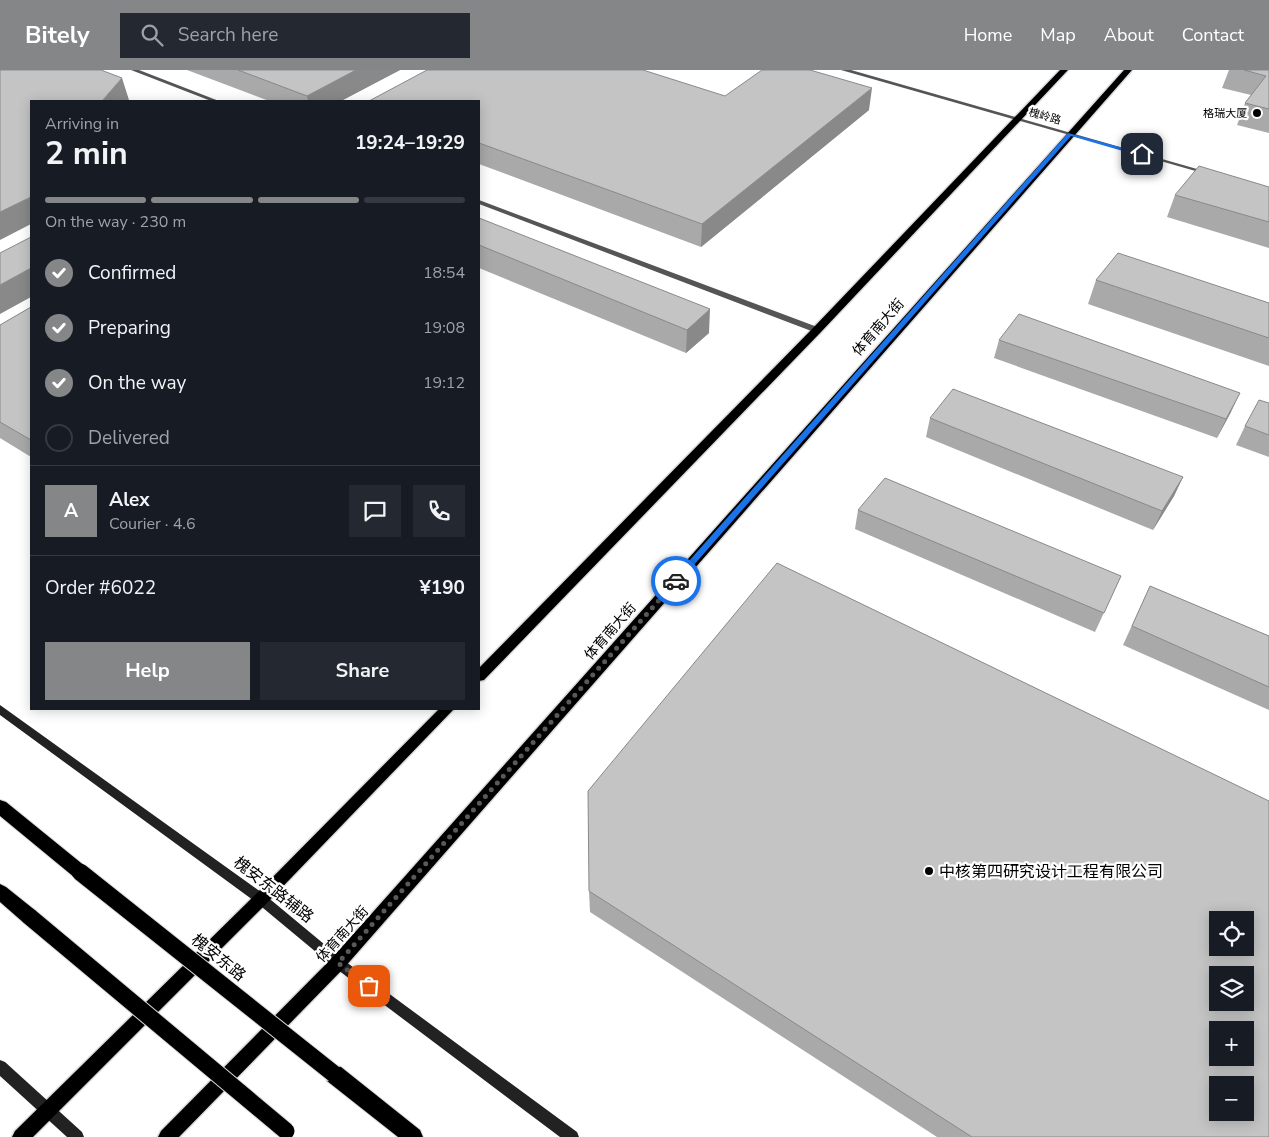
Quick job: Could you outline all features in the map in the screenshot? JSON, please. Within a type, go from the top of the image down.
[{"type":"highway","name":"槐安东路","points":[[0,807],[413,1137]]},
{"type":"highway","points":[[0,892],[290,1134]]},
{"type":"main road","points":[[480,675],[817,330],[1064,70]]},
{"type":"main road","name":"体育南大街","points":[[167,1137],[338,963],[1128,70]]},
{"type":"main road","name":"槐安东路辅路","points":[[0,709],[261,899],[338,963],[572,1137]]},
{"type":"main road","points":[[20,1137],[261,899],[446,710]]},
{"type":"main road","points":[[0,1067],[77,1137]]},
{"type":"street","points":[[134,70],[213,100]]},
{"type":"street","name":"槐岭路","points":[[844,70],[1212,174]]},
{"type":"street","points":[[480,202],[817,330]]},
{"type":"building","points":[[0,70],[101,70],[122,78],[103,100],[30,100],[30,197],[0,212]]},
{"type":"building","points":[[238,70],[356,70],[307,96]]},
{"type":"building","points":[[427,70],[643,70],[725,96],[762,70],[810,70],[872,88],[702,224],[480,143],[480,100],[371,100]]},
{"type":"building","points":[[1244,70],[1269,70],[1269,109],[1245,103],[1266,76]]},
{"type":"building","points":[[1199,166],[1269,187],[1269,222],[1175,195]]},
{"type":"building","points":[[480,218],[710,309],[687,330],[480,245]]},
{"type":"building","points":[[30,238],[30,269],[0,285],[0,253]]},
{"type":"building","points":[[1118,253],[1269,303],[1269,338],[1096,280]]},
{"type":"building","points":[[30,308],[30,439],[0,422],[0,325]]},
{"type":"building","points":[[1019,314],[1240,393],[1226,419],[999,340]]},
{"type":"building","points":[[953,389],[1183,477],[1162,511],[930,418]]},
{"type":"building","points":[[1259,400],[1269,403],[1269,435],[1245,426]]},
{"type":"building","points":[[885,478],[1121,576],[1104,613],[858,510]]},
{"type":"building","name":"中核第四研究设计工程有限公司","points":[[777,563],[1269,801],[1269,1137],[972,1137],[589,891],[588,791]]},
{"type":"building","points":[[1150,586],[1269,636],[1269,687],[1132,626]]},
{"type":"way so far","points":[[369,986],[338,963],[676,581]]},
{"type":"place","name":"格瑞大厦","points":[[1257,113]]},
{"type":"place","name":"中核第四研究设计工程有限公司","points":[[929,871]]},
{"type":"route","points":[[676,581],[1070,134],[1142,154]]}]
